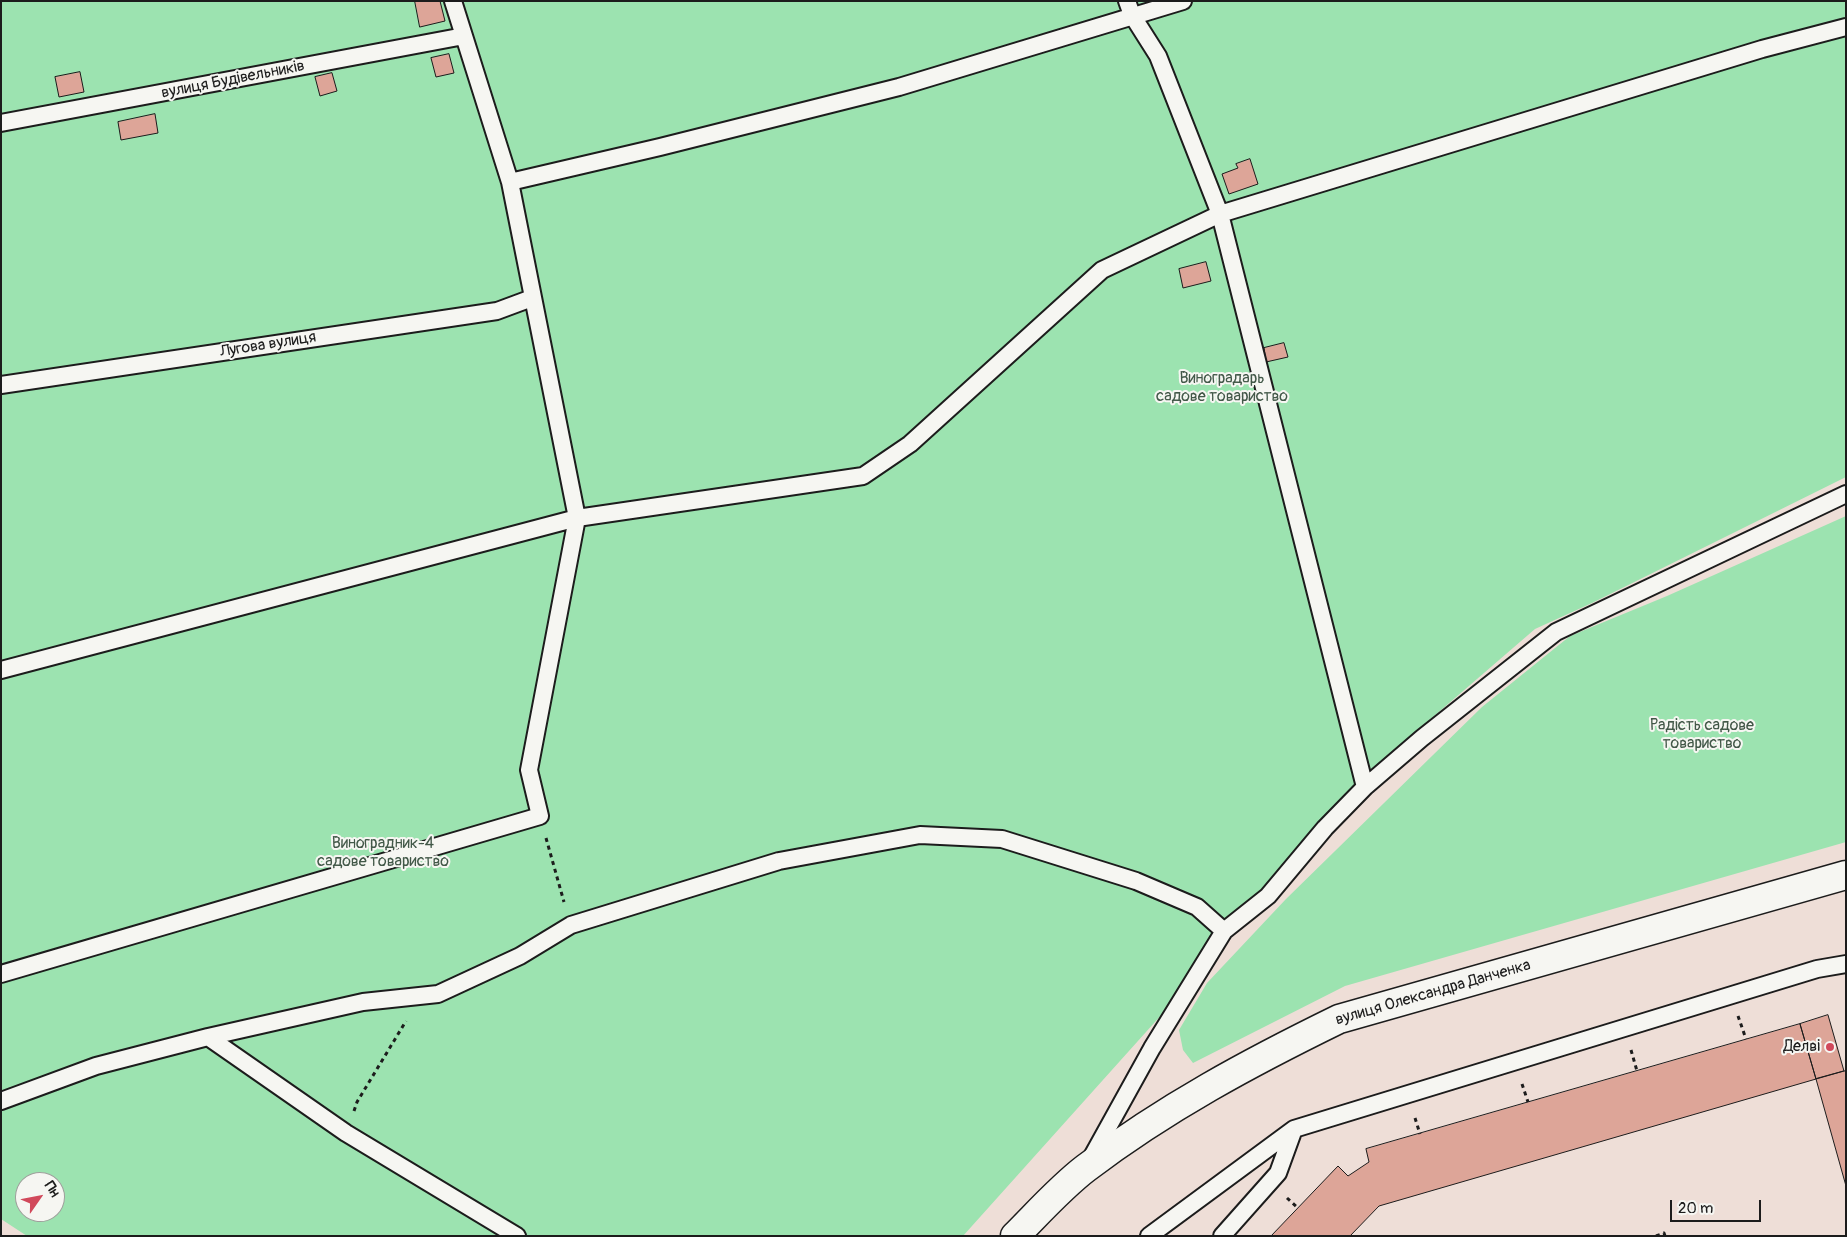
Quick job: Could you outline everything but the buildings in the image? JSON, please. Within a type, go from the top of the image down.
[{"type":"street","name":"вулиця Олександра Данченка","points":[[1015,1236],[1085,1168],[1192,1096],[1262,1057],[1339,1019],[1846,875]]},
{"type":"lane","points":[[510,182],[660,147],[899,86],[1130,8],[1183,1]]},
{"type":"lane","points":[[1,974],[540,816],[529,770],[577,518],[510,182],[464,36],[456,2]]},
{"type":"lane","points":[[1130,8],[1158,56],[1220,214],[1365,787]]},
{"type":"lane","points":[[1,670],[577,518],[863,476],[910,444],[1102,270],[1220,214],[1762,49],[1846,27]]},
{"type":"lane","name":"вулиця Будівельників","points":[[1,123],[464,36]]},
{"type":"lane","name":"Лугова вулиця","points":[[1,385],[497,311],[532,298]]},
{"type":"lane","points":[[1085,1168],[1152,1048],[1224,931],[1268,896],[1325,828],[1365,787],[1422,738],[1556,632],[1846,494]]},
{"type":"lane","points":[[1,1101],[96,1066],[208,1037],[363,1002],[438,994],[520,956],[570,925],[779,861],[920,836],[1002,839],[1145,885],[1197,907],[1224,931]]},
{"type":"lane","points":[[1149,1236],[1294,1129],[1817,969],[1846,964]]},
{"type":"lane","points":[[208,1037],[346,1133],[517,1236]]},
{"type":"lane","points":[[1222,1236],[1278,1173],[1294,1129]]},
{"type":"path","points":[[540,816],[570,925]]},
{"type":"path","points":[[346,1133],[357,1102],[416,1006],[438,994]]},
{"type":"path","points":[[1656,1236],[1664,1233],[1665,1236]]},
{"type":"green space","points":[[1,1],[1846,1],[1846,477],[1592,603],[1535,629],[1368,773],[1268,896],[963,1236],[27,1236],[1,1219]]},
{"type":"green space","name":"Радість садове товариство","points":[[1846,516],[1846,842],[1345,986],[1193,1063],[1183,1050],[1179,1030],[1207,983],[1286,899],[1482,707],[1570,636],[1667,596]]},
{"type":"place","name":"Делві","points":[[1830,1047]]},
{"type":"park label","name":"Виноградарь садове товариство","points":[[1222,388]]},
{"type":"park label","name":"Виноградник-4 садове товариство","points":[[383,853]]}]
